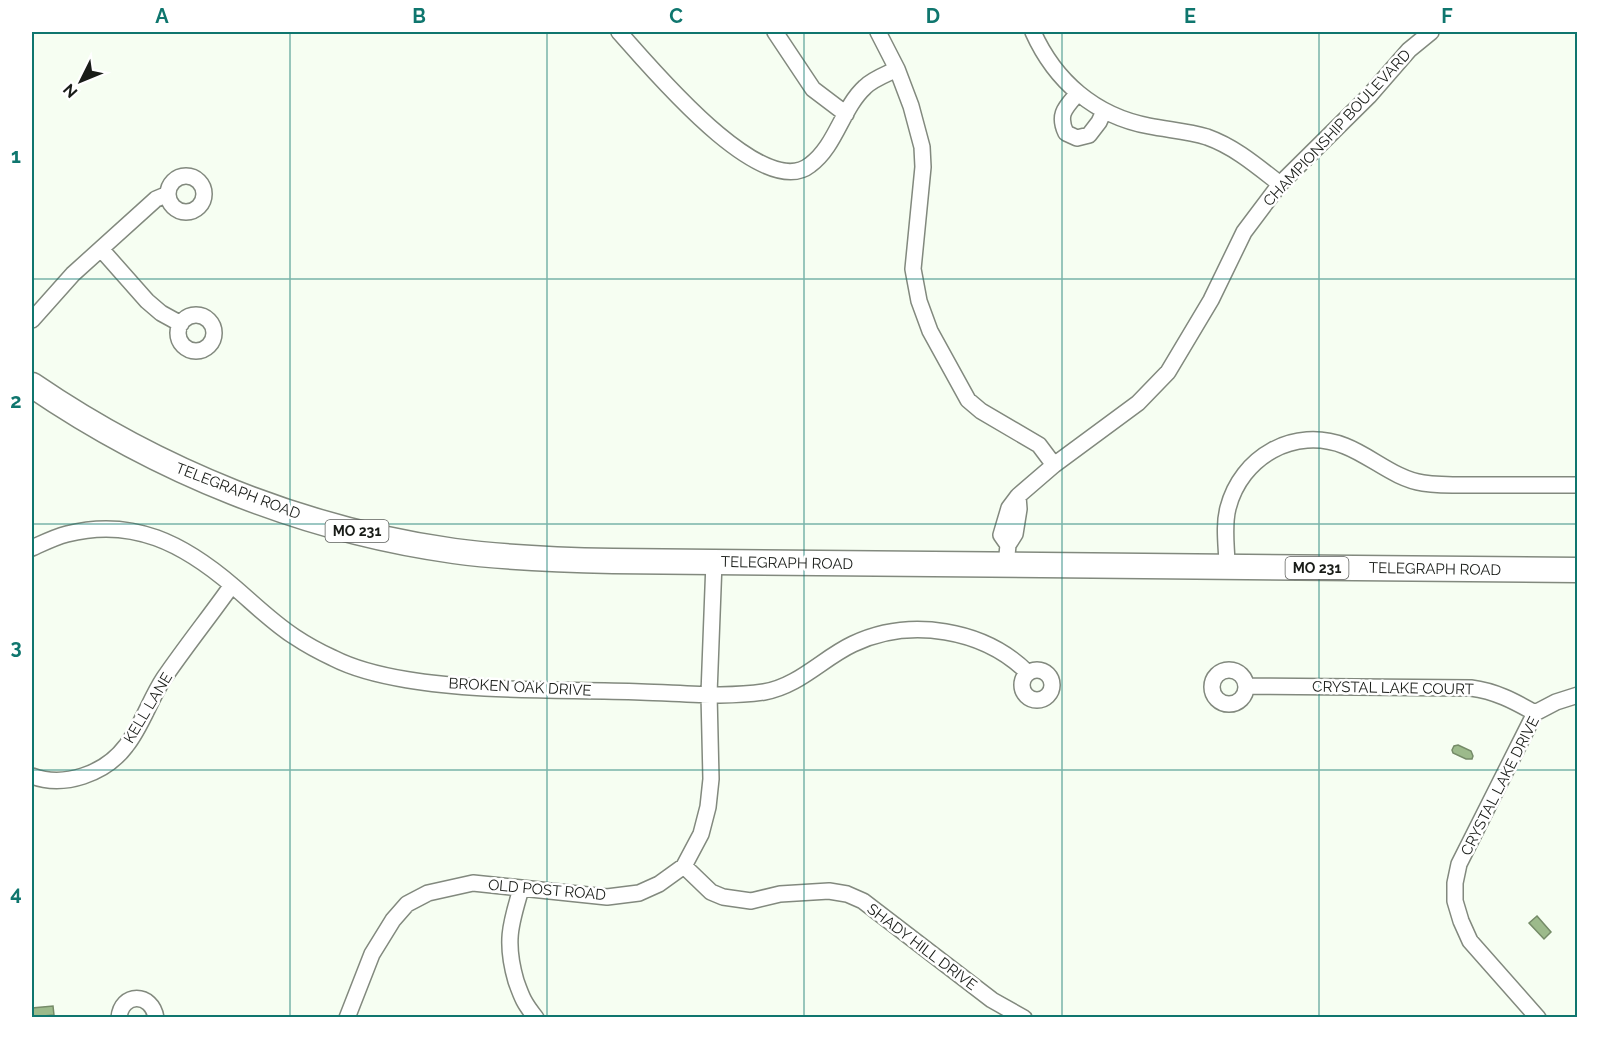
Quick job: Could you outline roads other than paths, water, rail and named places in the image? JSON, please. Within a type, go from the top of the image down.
[{"type":"main road","name":"TELEGRAPH ROAD","points":[[32,385],[118,438],[187,473],[266,504],[338,527],[421,545],[487,554],[560,560],[714,562],[1007,555],[1227,567],[1578,570]]},
{"type":"street","points":[[619,32],[698,117],[733,148],[762,164],[790,172],[810,166],[827,146],[865,86],[897,69]]},
{"type":"street","points":[[775,32],[813,89],[846,114]]},
{"type":"street","points":[[878,32],[897,69],[911,106],[922,147],[923,167],[914,269],[919,301],[930,331],[968,400],[981,411],[1039,445],[1054,465]]},
{"type":"street","points":[[1033,32],[1047,60],[1067,84],[1104,111],[1149,126],[1182,130],[1207,137],[1231,147],[1280,184]]},
{"type":"street","name":"CHAMPIONSHIP BOULEVARD","points":[[1007,555],[1015,534],[1019,510],[1018,496],[1054,465],[1138,403],[1168,372],[1211,300],[1244,232],[1280,184],[1369,96],[1409,50],[1431,32]]},
{"type":"street","points":[[1078,93],[1063,111],[1061,123],[1066,133],[1077,138],[1089,135],[1104,111]]},
{"type":"street","points":[[32,320],[73,274],[156,199],[168,194]]},
{"type":"street","points":[[101,249],[147,301],[161,313],[181,324]]},
{"type":"street","points":[[1227,567],[1227,510],[1240,479],[1251,465],[1268,453],[1290,443],[1326,440],[1344,446],[1400,475],[1420,482],[1446,485],[1578,485]]},
{"type":"street","name":"BROKEN OAK DRIVE","points":[[32,548],[65,535],[85,531],[106,529],[154,536],[180,547],[232,585],[295,637],[336,660],[382,675],[484,688],[709,694],[753,693],[780,688],[804,676],[854,643],[882,633],[901,630],[941,631],[962,636],[1014,659],[1028,673]]},
{"type":"street","name":"OLD POST ROAD","points":[[347,1017],[372,954],[393,920],[407,904],[428,893],[473,883],[607,897],[639,893],[659,884],[684,866],[701,834],[708,807],[711,779],[709,694],[714,562]]},
{"type":"street","name":"KELL LANE","points":[[32,776],[70,781],[84,776],[117,756],[127,746],[163,680],[232,585]]},
{"type":"street","name":"CRYSTAL LAKE COURT","points":[[1246,686],[1471,688],[1503,695],[1535,713]]},
{"type":"street","name":"CRYSTAL LAKE DRIVE","points":[[1538,1017],[1470,941],[1455,901],[1455,883],[1459,864],[1535,713],[1556,702],[1578,695]]},
{"type":"street","name":"SHADY HILL DRIVE","points":[[684,866],[711,892],[723,897],[751,901],[780,894],[829,891],[847,894],[863,901],[992,1000],[1024,1017]]},
{"type":"street","points":[[521,889],[508,943],[523,1003],[536,1017]]},
{"type":"street","points":[[119,1017],[124,1003],[141,999],[151,1005],[156,1017]]}]
